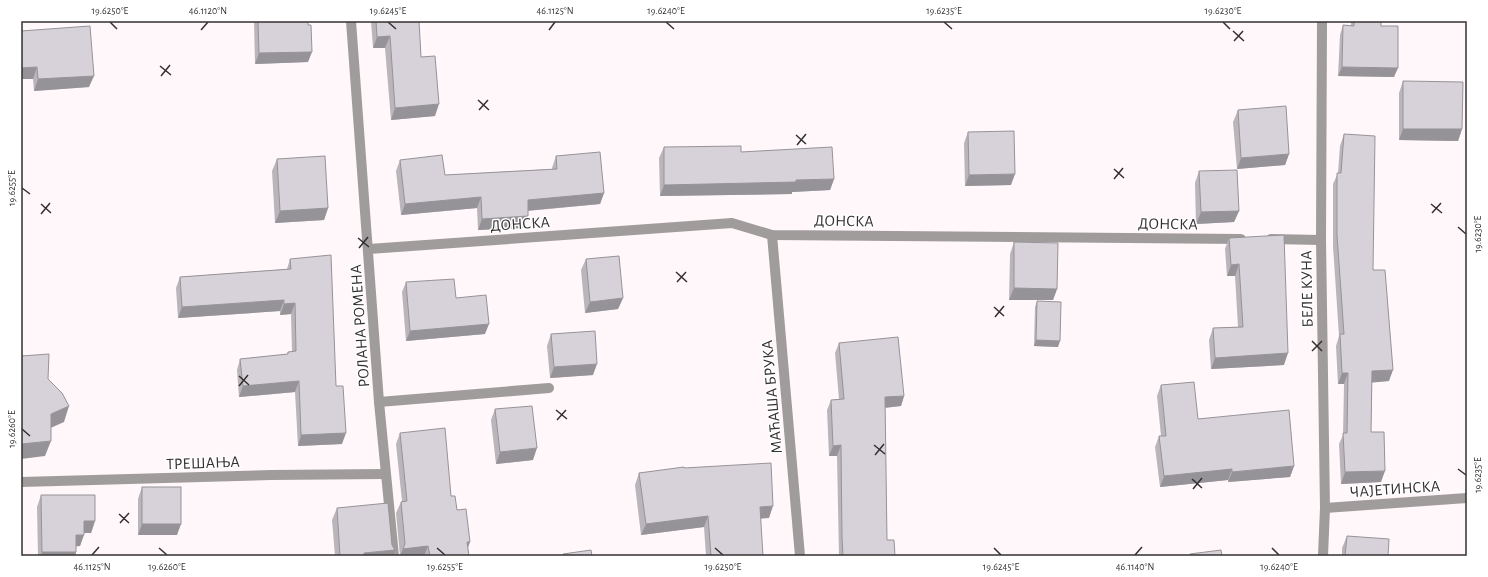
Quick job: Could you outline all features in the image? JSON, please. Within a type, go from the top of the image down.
[{"type":"street","name":"РОЛАНА РОМЕНА","points":[[351,21],[369,249],[379,402],[394,556]]},
{"type":"street","name":"БЕЛЕ КУНА","points":[[1322,21],[1321,240],[1325,508],[1323,556]]},
{"type":"street","name":"ДОНСКА","points":[[369,249],[732,223],[772,235],[1321,240]]},
{"type":"street","name":"МАЋАША БРУКА","points":[[772,235],[800,556]]},
{"type":"street","points":[[379,402],[549,388]]},
{"type":"street","name":"ТРЕШАЊА","points":[[21,482],[271,475],[385,474]]},
{"type":"street","name":"ЧАЈЕТИНСКА","points":[[1325,508],[1467,498]]},
{"type":"building","points":[[258,21],[308,21],[308,25],[311,25],[312,52],[259,53]]},
{"type":"building","points":[[376,21],[419,21],[421,57],[435,56],[439,104],[395,108],[390,36],[377,37]]},
{"type":"building","points":[[1354,21],[1381,21],[1381,26],[1398,26],[1398,68],[1342,67],[1343,25],[1354,26]]},
{"type":"building","points":[[90,26],[94,76],[38,79],[37,67],[21,68],[21,31]]},
{"type":"building","points":[[1403,81],[1463,82],[1462,129],[1403,129]]},
{"type":"building","points":[[1286,106],[1289,154],[1241,158],[1238,110]]},
{"type":"building","points":[[1014,131],[1015,174],[969,175],[968,132]]},
{"type":"building","points":[[1344,134],[1375,136],[1373,270],[1385,270],[1393,370],[1372,371],[1371,432],[1384,432],[1385,471],[1345,472],[1343,433],[1347,433],[1348,373],[1342,373],[1340,334],[1344,334],[1337,235],[1337,173],[1341,173]]},
{"type":"building","points":[[741,146],[741,152],[832,147],[834,179],[796,180],[796,182],[664,185],[664,147]]},
{"type":"building","points":[[600,152],[604,193],[528,200],[528,216],[482,219],[481,197],[405,204],[400,160],[442,155],[445,175],[557,169],[556,156]]},
{"type":"building","points":[[325,156],[328,208],[280,211],[277,159]]},
{"type":"building","points":[[1237,170],[1239,211],[1201,212],[1199,171]]},
{"type":"building","points":[[1284,235],[1288,353],[1215,358],[1213,328],[1243,327],[1239,264],[1231,265],[1229,238]]},
{"type":"building","points":[[1014,242],[1058,243],[1057,289],[1014,288]]},
{"type":"building","points":[[331,255],[336,386],[343,386],[346,433],[301,435],[299,381],[243,386],[240,359],[288,354],[288,352],[296,351],[295,303],[284,304],[284,300],[182,307],[180,277],[291,269],[290,259]]},
{"type":"building","points":[[619,256],[623,298],[590,302],[586,259]]},
{"type":"building","points":[[454,279],[456,298],[486,295],[489,324],[410,331],[406,282]]},
{"type":"building","points":[[1037,301],[1061,302],[1060,341],[1036,340]]},
{"type":"building","points":[[595,331],[597,364],[554,367],[551,334]]},
{"type":"building","points":[[898,337],[904,396],[885,397],[887,540],[894,540],[895,556],[843,556],[841,445],[833,446],[831,400],[844,399],[839,343]]},
{"type":"building","points":[[49,354],[48,379],[62,393],[69,406],[51,414],[51,441],[21,444],[21,356]]},
{"type":"building","points":[[1194,382],[1198,419],[1289,410],[1294,466],[1232,472],[1232,469],[1164,476],[1159,436],[1166,436],[1161,385]]},
{"type":"building","points":[[532,406],[537,448],[500,452],[495,409]]},
{"type":"building","points":[[445,428],[451,496],[455,496],[457,510],[466,509],[470,542],[467,542],[469,556],[430,556],[428,546],[403,549],[405,544],[401,502],[407,501],[400,433]]},
{"type":"building","points":[[771,463],[773,506],[760,507],[763,556],[711,556],[708,516],[646,524],[639,473],[684,467]]},
{"type":"building","points":[[142,487],[181,487],[181,524],[142,524]]},
{"type":"building","points":[[41,495],[95,495],[95,521],[84,521],[84,535],[76,535],[76,552],[42,552]]},
{"type":"building","points":[[388,503],[392,545],[395,550],[364,553],[364,556],[340,556],[337,508]]},
{"type":"building","points":[[1347,536],[1389,539],[1388,556],[1345,556]]},
{"type":"building","points":[[591,550],[592,556],[563,556],[563,554]]},
{"type":"building","points":[[1221,550],[1222,556],[1191,556],[1190,554]]}]
